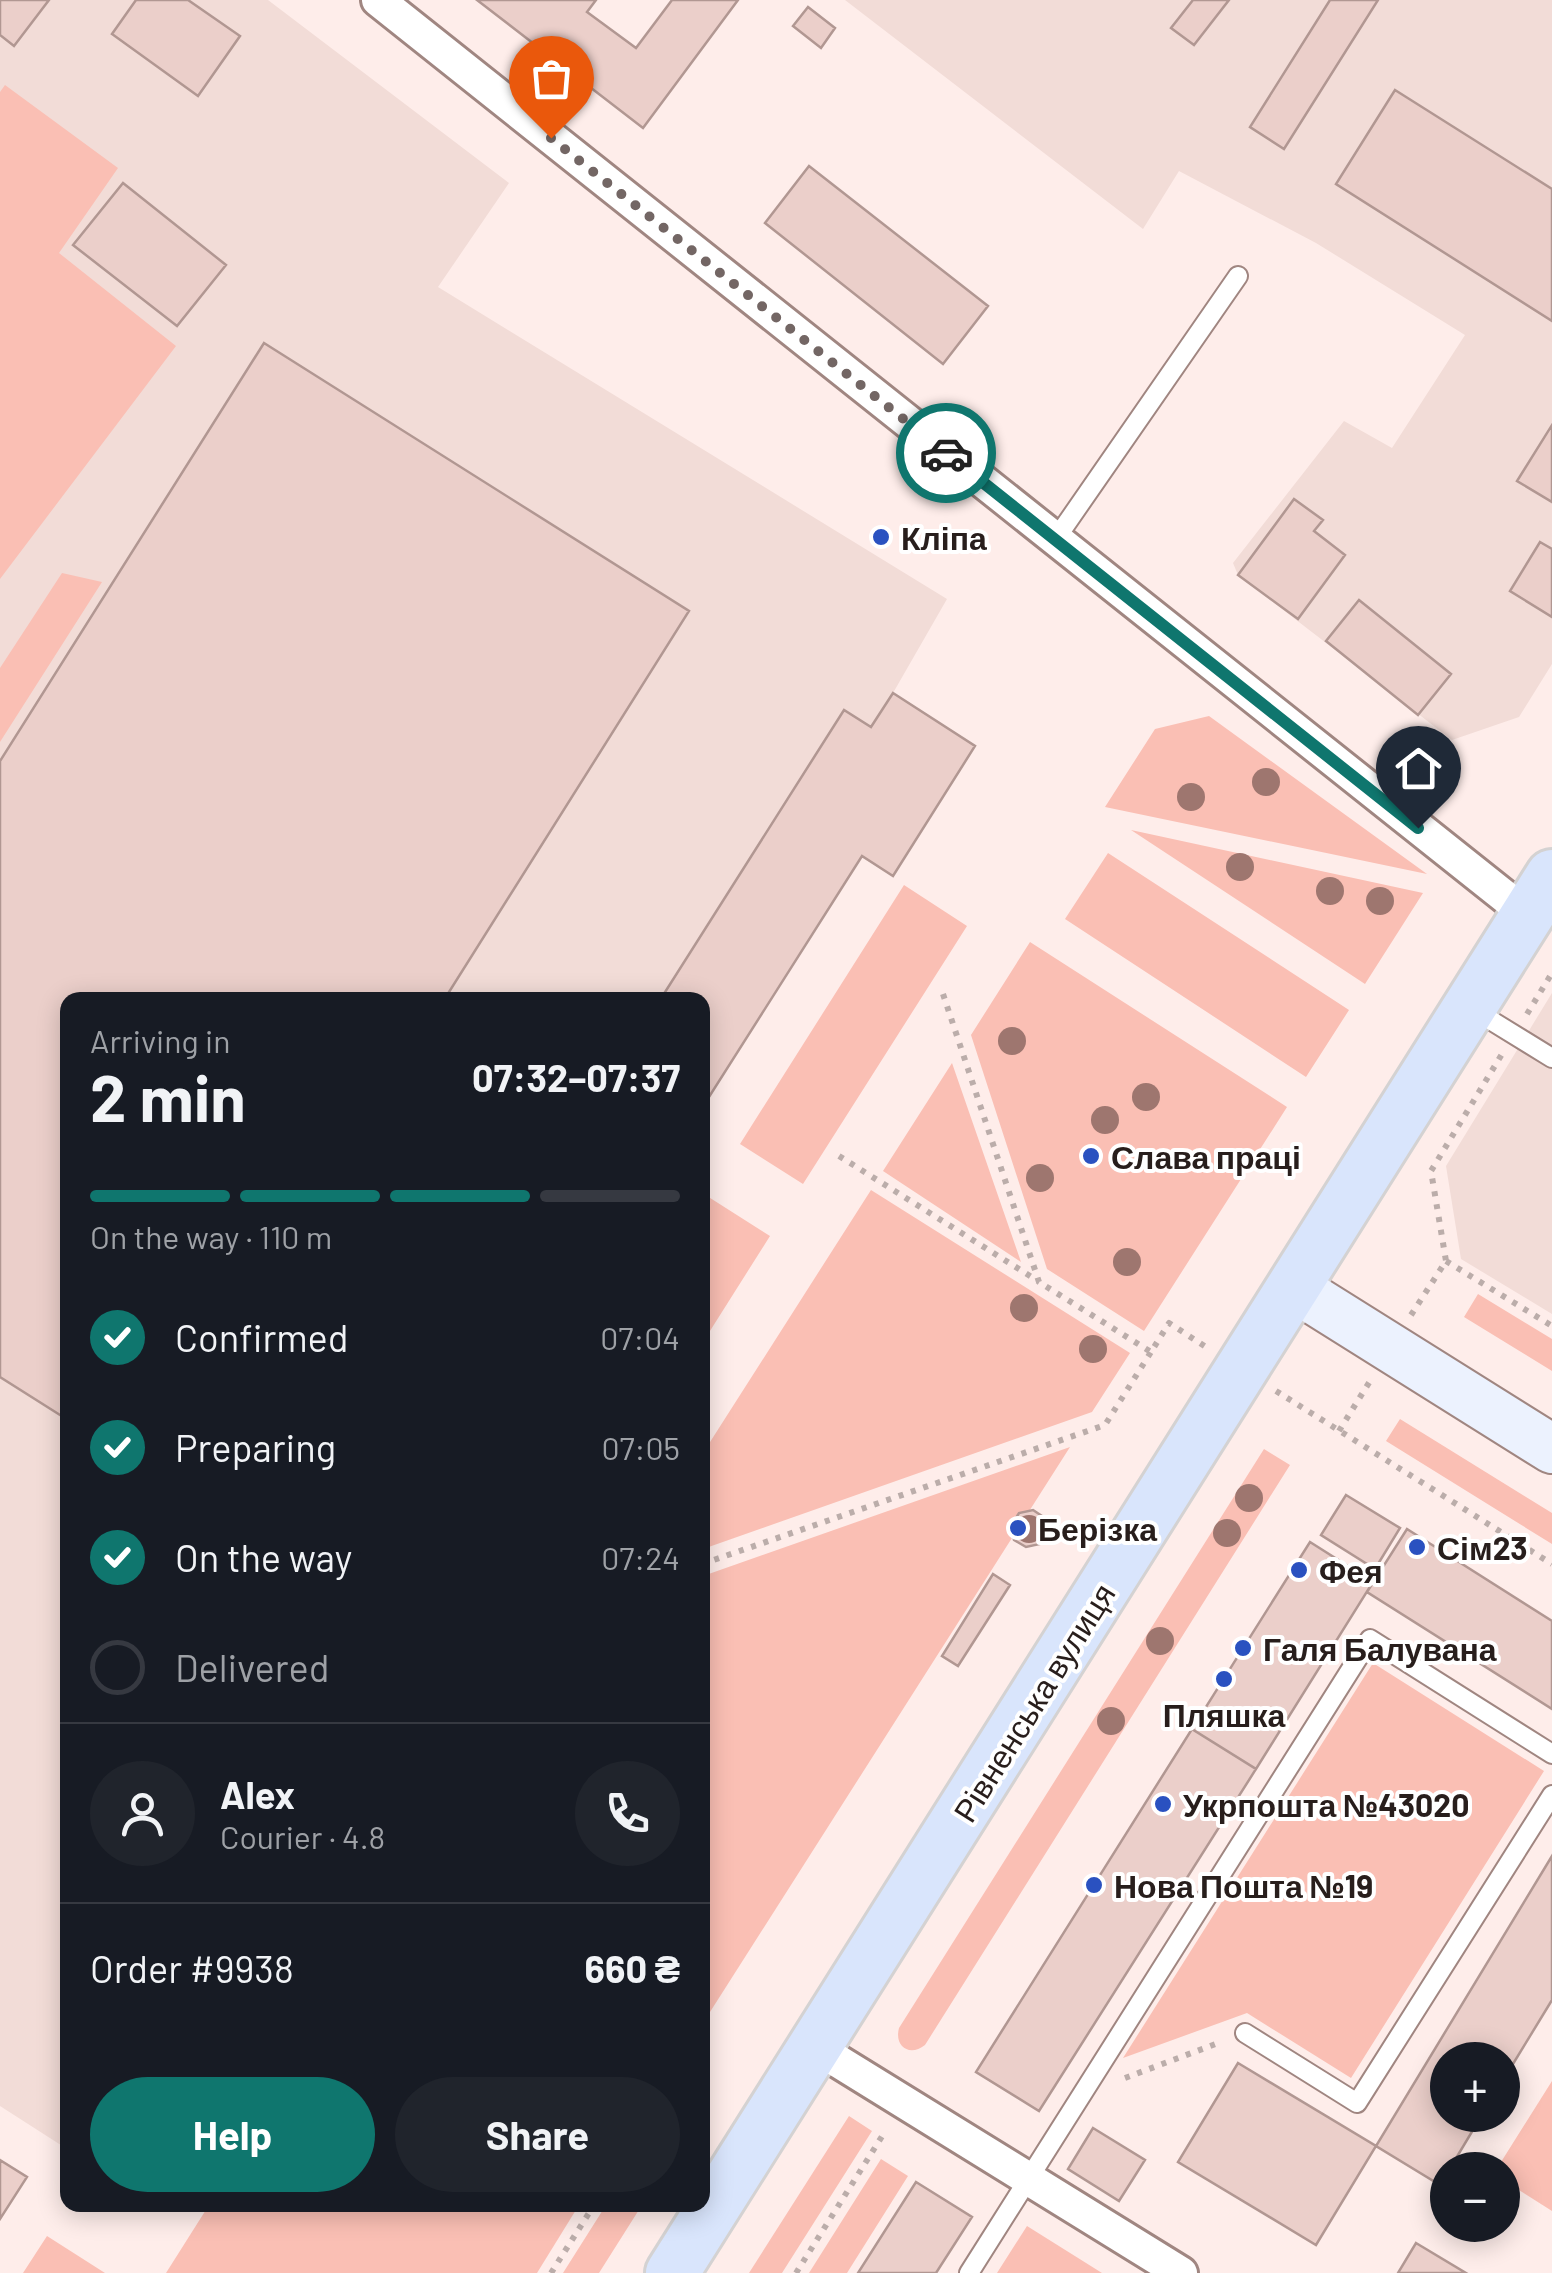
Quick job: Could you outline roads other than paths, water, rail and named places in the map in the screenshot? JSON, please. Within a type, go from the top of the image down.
[{"type":"main road","name":"Рівненська вулиця","points":[[672,2273],[1540,896]]},
{"type":"main road","points":[[1295,1288],[1552,1449]]},
{"type":"street","points":[[378,0],[1055,540],[1540,896]]},
{"type":"street","points":[[815,2047],[1181,2273]]},
{"type":"lane","points":[[1055,540],[1238,276]]},
{"type":"lane","points":[[1470,1007],[1552,1058]]},
{"type":"lane","points":[[969,2273],[1370,1639],[1552,1754]]},
{"type":"lane","points":[[1245,2032],[1357,2104],[1552,1794]]},
{"type":"place","name":"Кліпа","points":[[881,537]]},
{"type":"place","name":"Слава праці","points":[[1091,1156]]},
{"type":"place","name":"Берізка","points":[[1018,1528]]},
{"type":"place","name":"Сім23","points":[[1417,1547]]},
{"type":"place","name":"Фея","points":[[1299,1570]]},
{"type":"place","name":"Галя Балувана","points":[[1243,1648]]},
{"type":"place","name":"Пляшка","points":[[1224,1679]]},
{"type":"place","name":"Укрпошта №43020","points":[[1163,1804]]},
{"type":"place","name":"Нова Пошта №19","points":[[1094,1885]]}]
